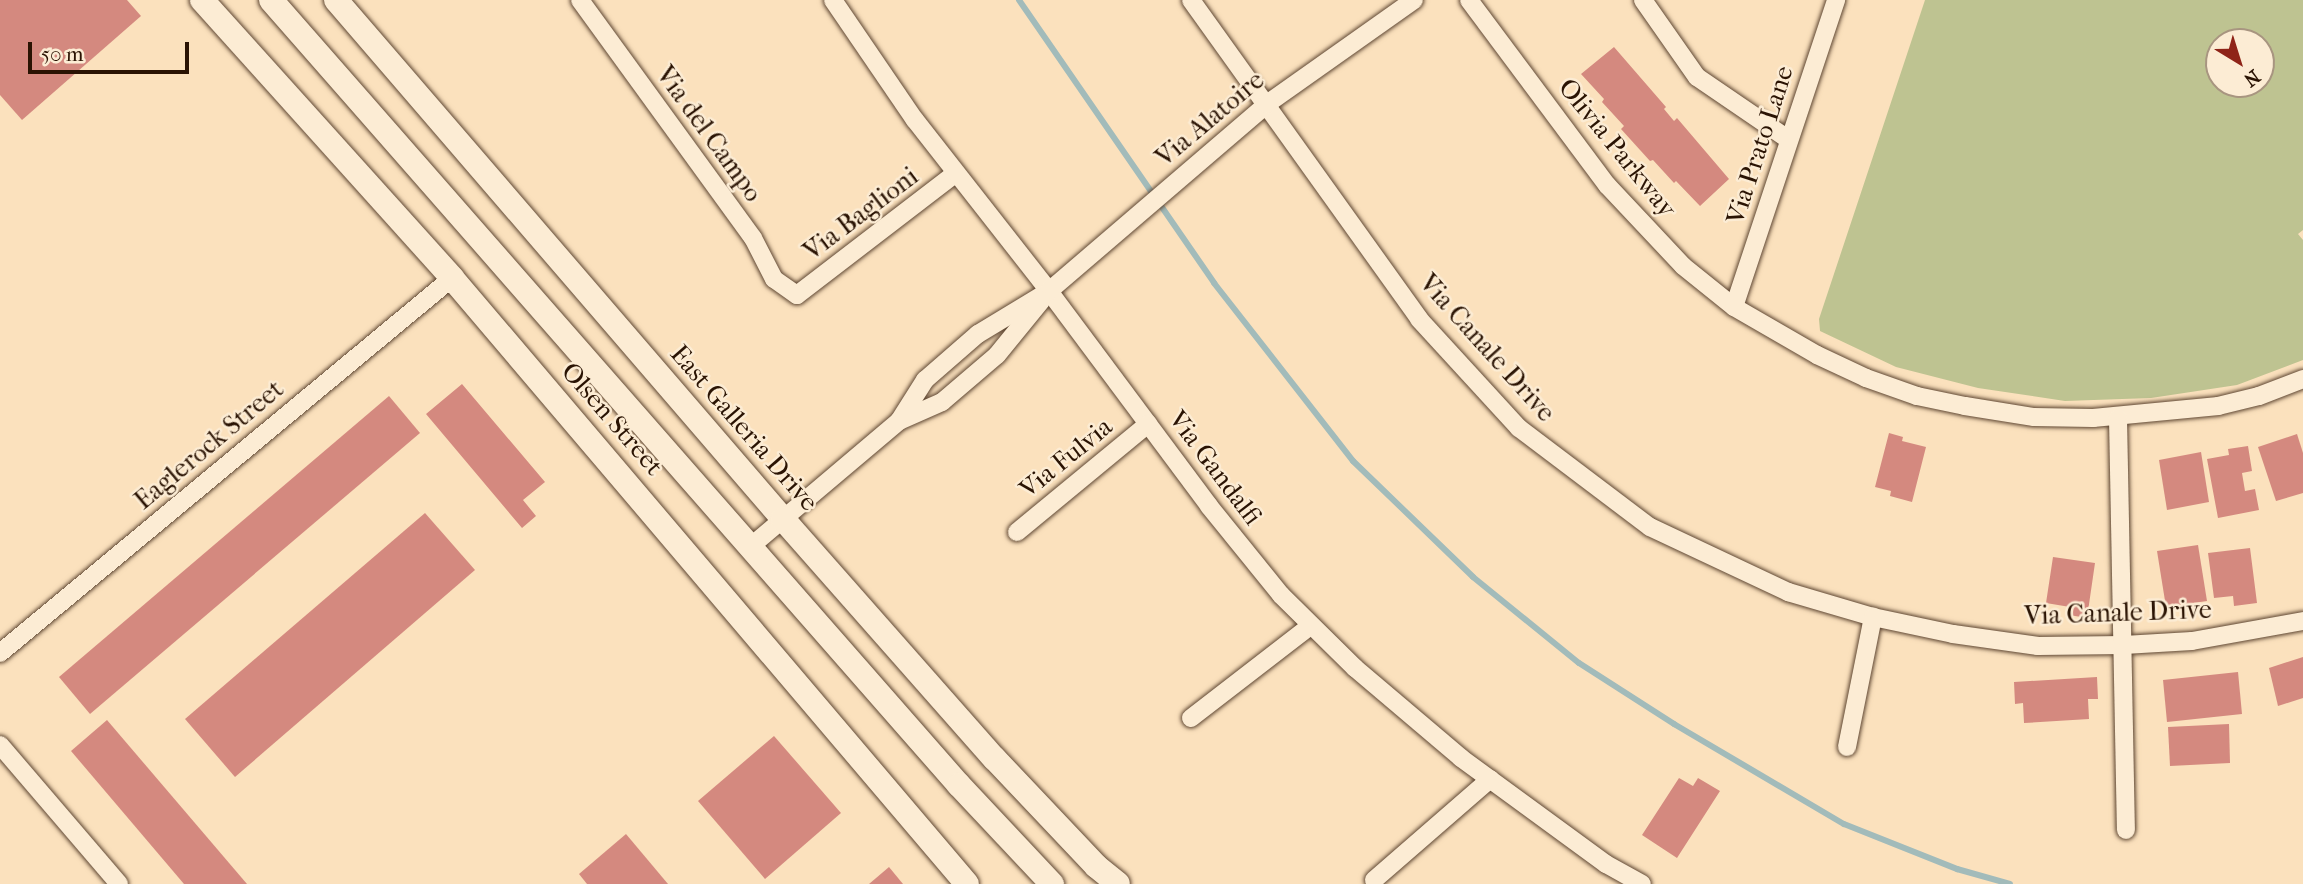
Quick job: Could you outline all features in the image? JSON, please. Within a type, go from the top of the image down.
[{"type":"main road","name":"Olsen Street","points":[[202,0],[452,278],[967,884]]},
{"type":"main road","points":[[271,0],[950,775],[1052,884]]},
{"type":"main road","name":"East Galleria Drive","points":[[337,0],[783,519],[994,758],[1096,866],[1118,884]]},
{"type":"street","name":"Via del Campo","points":[[580,0],[753,238],[774,279],[797,295]]},
{"type":"street","name":"Via Gandalfi","points":[[833,0],[915,120],[1049,291],[1209,506],[1310,625],[1355,668],[1490,779],[1606,864],[1642,884]]},
{"type":"street","name":"Via Canale Drive","points":[[1191,0],[1419,319],[1519,428],[1650,527],[1788,592],[1873,617],[1953,634],[2038,646],[2124,645],[2192,642],[2303,621]]},
{"type":"street","name":"Via Alatoire","points":[[900,421],[925,380],[969,341],[1049,291],[1267,104],[1414,0]]},
{"type":"street","name":"Olivia Parkway","points":[[1469,0],[1626,209],[1683,266],[1734,307],[1817,355],[1866,378],[1917,396],[2034,416],[2118,418],[2218,406],[2259,396],[2303,379]]},
{"type":"street","points":[[1643,0],[1697,77],[1788,139]]},
{"type":"street","name":"Via Prato Lane","points":[[1734,307],[1836,0]]},
{"type":"street","name":"Via Baglioni","points":[[797,295],[956,173]]},
{"type":"street","name":"Eaglerock Street","points":[[0,653],[452,278]]},
{"type":"street","name":"Via Alatoire","points":[[750,547],[900,421],[942,402],[997,355],[1049,291]]},
{"type":"street","points":[[2118,418],[2126,830]]},
{"type":"street","name":"Via Fulvia","points":[[1017,532],[1148,424]]},
{"type":"street","points":[[1847,747],[1873,617]]},
{"type":"street","points":[[1191,718],[1310,625]]},
{"type":"street","points":[[0,744],[119,884]]},
{"type":"street","points":[[1374,880],[1490,779]]},
{"type":"green space","points":[[1925,0],[2303,0],[2303,230],[2298,234],[2303,240],[2303,360],[2237,385],[2151,398],[2065,401],[1978,388],[1896,367],[1820,331],[1819,319]]},
{"type":"building","points":[[0,0],[127,0],[141,16],[22,120],[0,95]]},
{"type":"building","points":[[1614,47],[1666,107],[1664,109],[1674,121],[1677,118],[1729,179],[1700,206],[1653,160],[1650,161],[1621,129],[1624,126],[1581,74]]},
{"type":"building","points":[[462,384],[545,482],[523,500],[536,516],[522,528],[426,414]]},
{"type":"building","points":[[389,396],[420,433],[90,714],[59,677]]},
{"type":"building","points":[[1889,433],[1903,437],[1902,441],[1926,447],[1912,502],[1890,496],[1891,491],[1875,487]]},
{"type":"building","points":[[2297,434],[2303,453],[2303,493],[2276,501],[2258,447]]},
{"type":"building","points":[[2248,446],[2252,471],[2242,473],[2245,491],[2255,489],[2259,510],[2218,518],[2207,459],[2229,455],[2228,449]]},
{"type":"building","points":[[2201,452],[2209,502],[2167,510],[2159,460]]},
{"type":"building","points":[[425,513],[475,570],[235,777],[185,719]]},
{"type":"building","points":[[2198,545],[2207,601],[2166,607],[2157,551]]},
{"type":"building","points":[[2250,548],[2257,603],[2234,606],[2233,596],[2214,598],[2208,553]]},
{"type":"building","points":[[2053,557],[2095,563],[2087,618],[2069,615],[2070,607],[2046,603]]},
{"type":"building","points":[[2303,657],[2303,698],[2278,706],[2269,668]]},
{"type":"building","points":[[2238,672],[2242,714],[2167,722],[2163,680]]},
{"type":"building","points":[[2097,677],[2098,699],[2088,699],[2089,719],[2024,723],[2023,703],[2015,704],[2014,682]]},
{"type":"building","points":[[107,720],[247,884],[184,884],[71,751]]},
{"type":"building","points":[[2229,724],[2230,763],[2170,766],[2168,727]]},
{"type":"building","points":[[774,736],[841,813],[765,879],[698,801]]},
{"type":"building","points":[[1679,778],[1693,786],[1698,778],[1720,791],[1677,858],[1642,835]]},
{"type":"building","points":[[626,834],[668,884],[587,884],[579,874]]},
{"type":"building","points":[[889,867],[903,884],[869,884]]},
{"type":"waterway","points":[[1019,0],[1214,283],[1353,461],[1473,577],[1579,663],[1674,724],[1844,824],[1957,869],[2010,884]]}]
